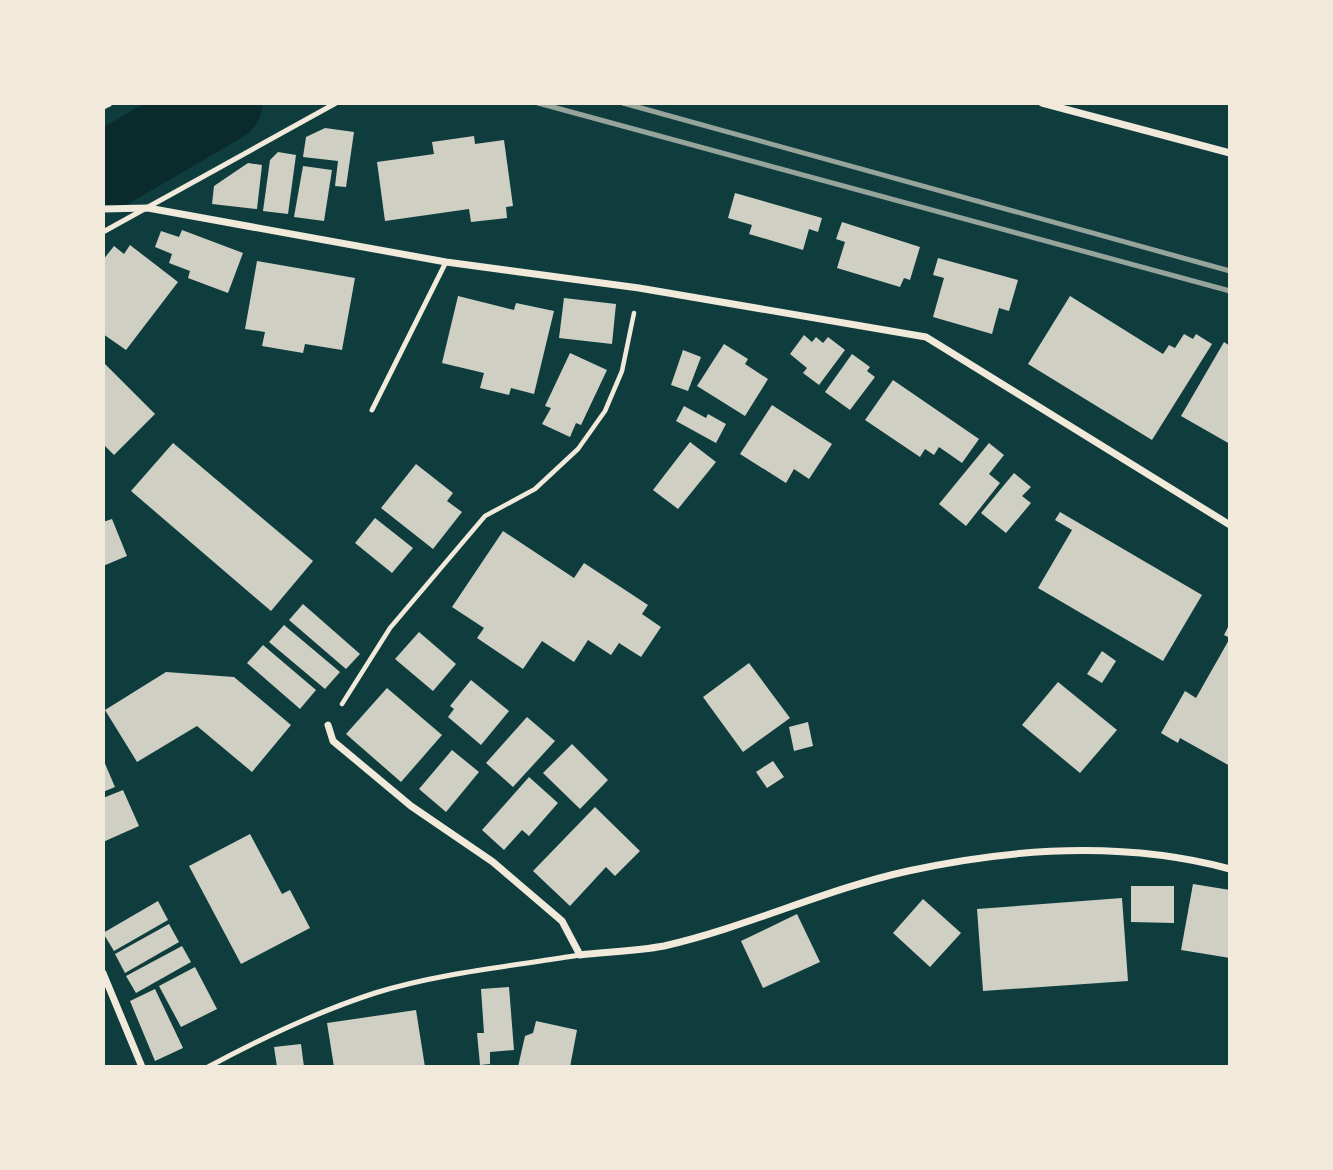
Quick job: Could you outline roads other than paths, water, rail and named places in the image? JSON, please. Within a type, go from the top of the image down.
[{"type":"street","points":[[103,106],[109,103]]},
{"type":"street","points":[[1042,103],[1230,153]]},
{"type":"street","points":[[103,209],[148,208],[446,262],[639,288],[926,337],[1230,525]]},
{"type":"street","points":[[328,725],[333,741],[411,806],[493,862],[562,921],[580,955],[664,946],[907,871],[1005,854],[1100,850],[1189,858],[1230,869]]},
{"type":"street","points":[[103,973],[142,1067]]},
{"type":"lane","points":[[103,232],[336,103]]},
{"type":"lane","points":[[372,410],[446,262]]},
{"type":"lane","points":[[208,1067],[298,1022],[376,993],[458,975],[580,955]]},
{"type":"waterway","points":[[103,173],[223,103]]},
{"type":"railway","points":[[538,103],[1230,291]]},
{"type":"railway","points":[[623,103],[1230,271]]}]
